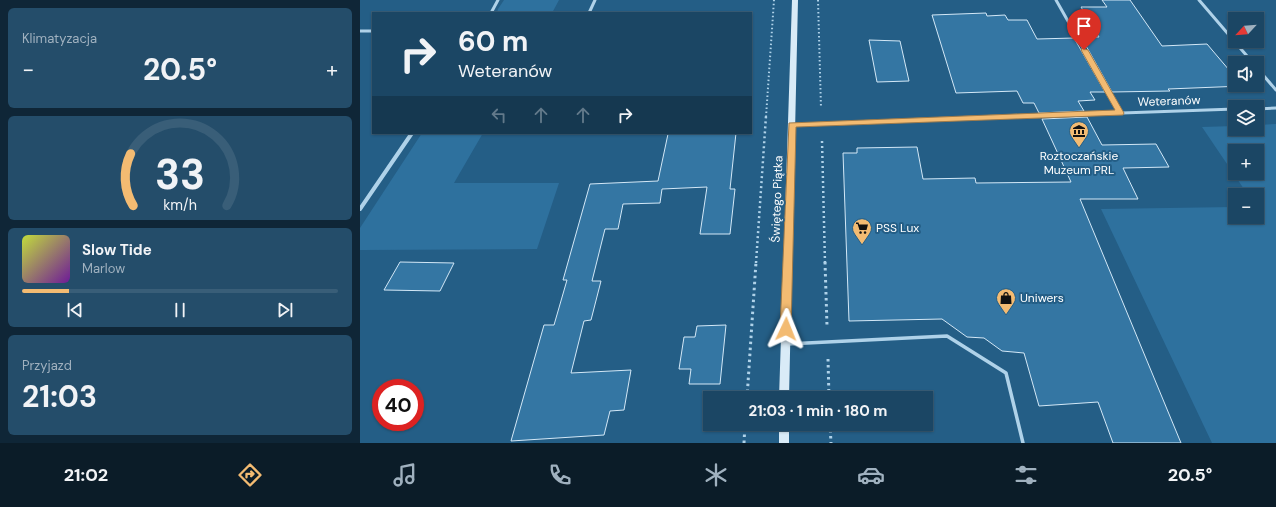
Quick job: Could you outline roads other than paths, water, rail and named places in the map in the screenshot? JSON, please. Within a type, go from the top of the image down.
[{"type":"street","points":[[492,12],[498,0]]},
{"type":"street","points":[[589,12],[595,0]]},
{"type":"street","name":"Świętego Piątka","points":[[784,391],[795,0]]},
{"type":"street","points":[[1056,0],[1120,113]]},
{"type":"street","points":[[1199,0],[1247,56]]},
{"type":"street","points":[[360,31],[372,31]]},
{"type":"street","points":[[1264,76],[1276,90]]},
{"type":"street","points":[[1264,109],[1276,108]]},
{"type":"street","name":"Weteranów","points":[[792,125],[1228,110]]},
{"type":"street","points":[[360,208],[411,134]]},
{"type":"street","points":[[784,431],[784,443]]},
{"type":"lane","points":[[785,344],[947,336],[1006,373],[1023,443]]},
{"type":"place","name":"Roztoczańskie Muzeum PRL","points":[[1079,148]]},
{"type":"place","name":"PSS Lux","points":[[862,245]]},
{"type":"place","name":"Uniwers","points":[[1006,315]]}]
